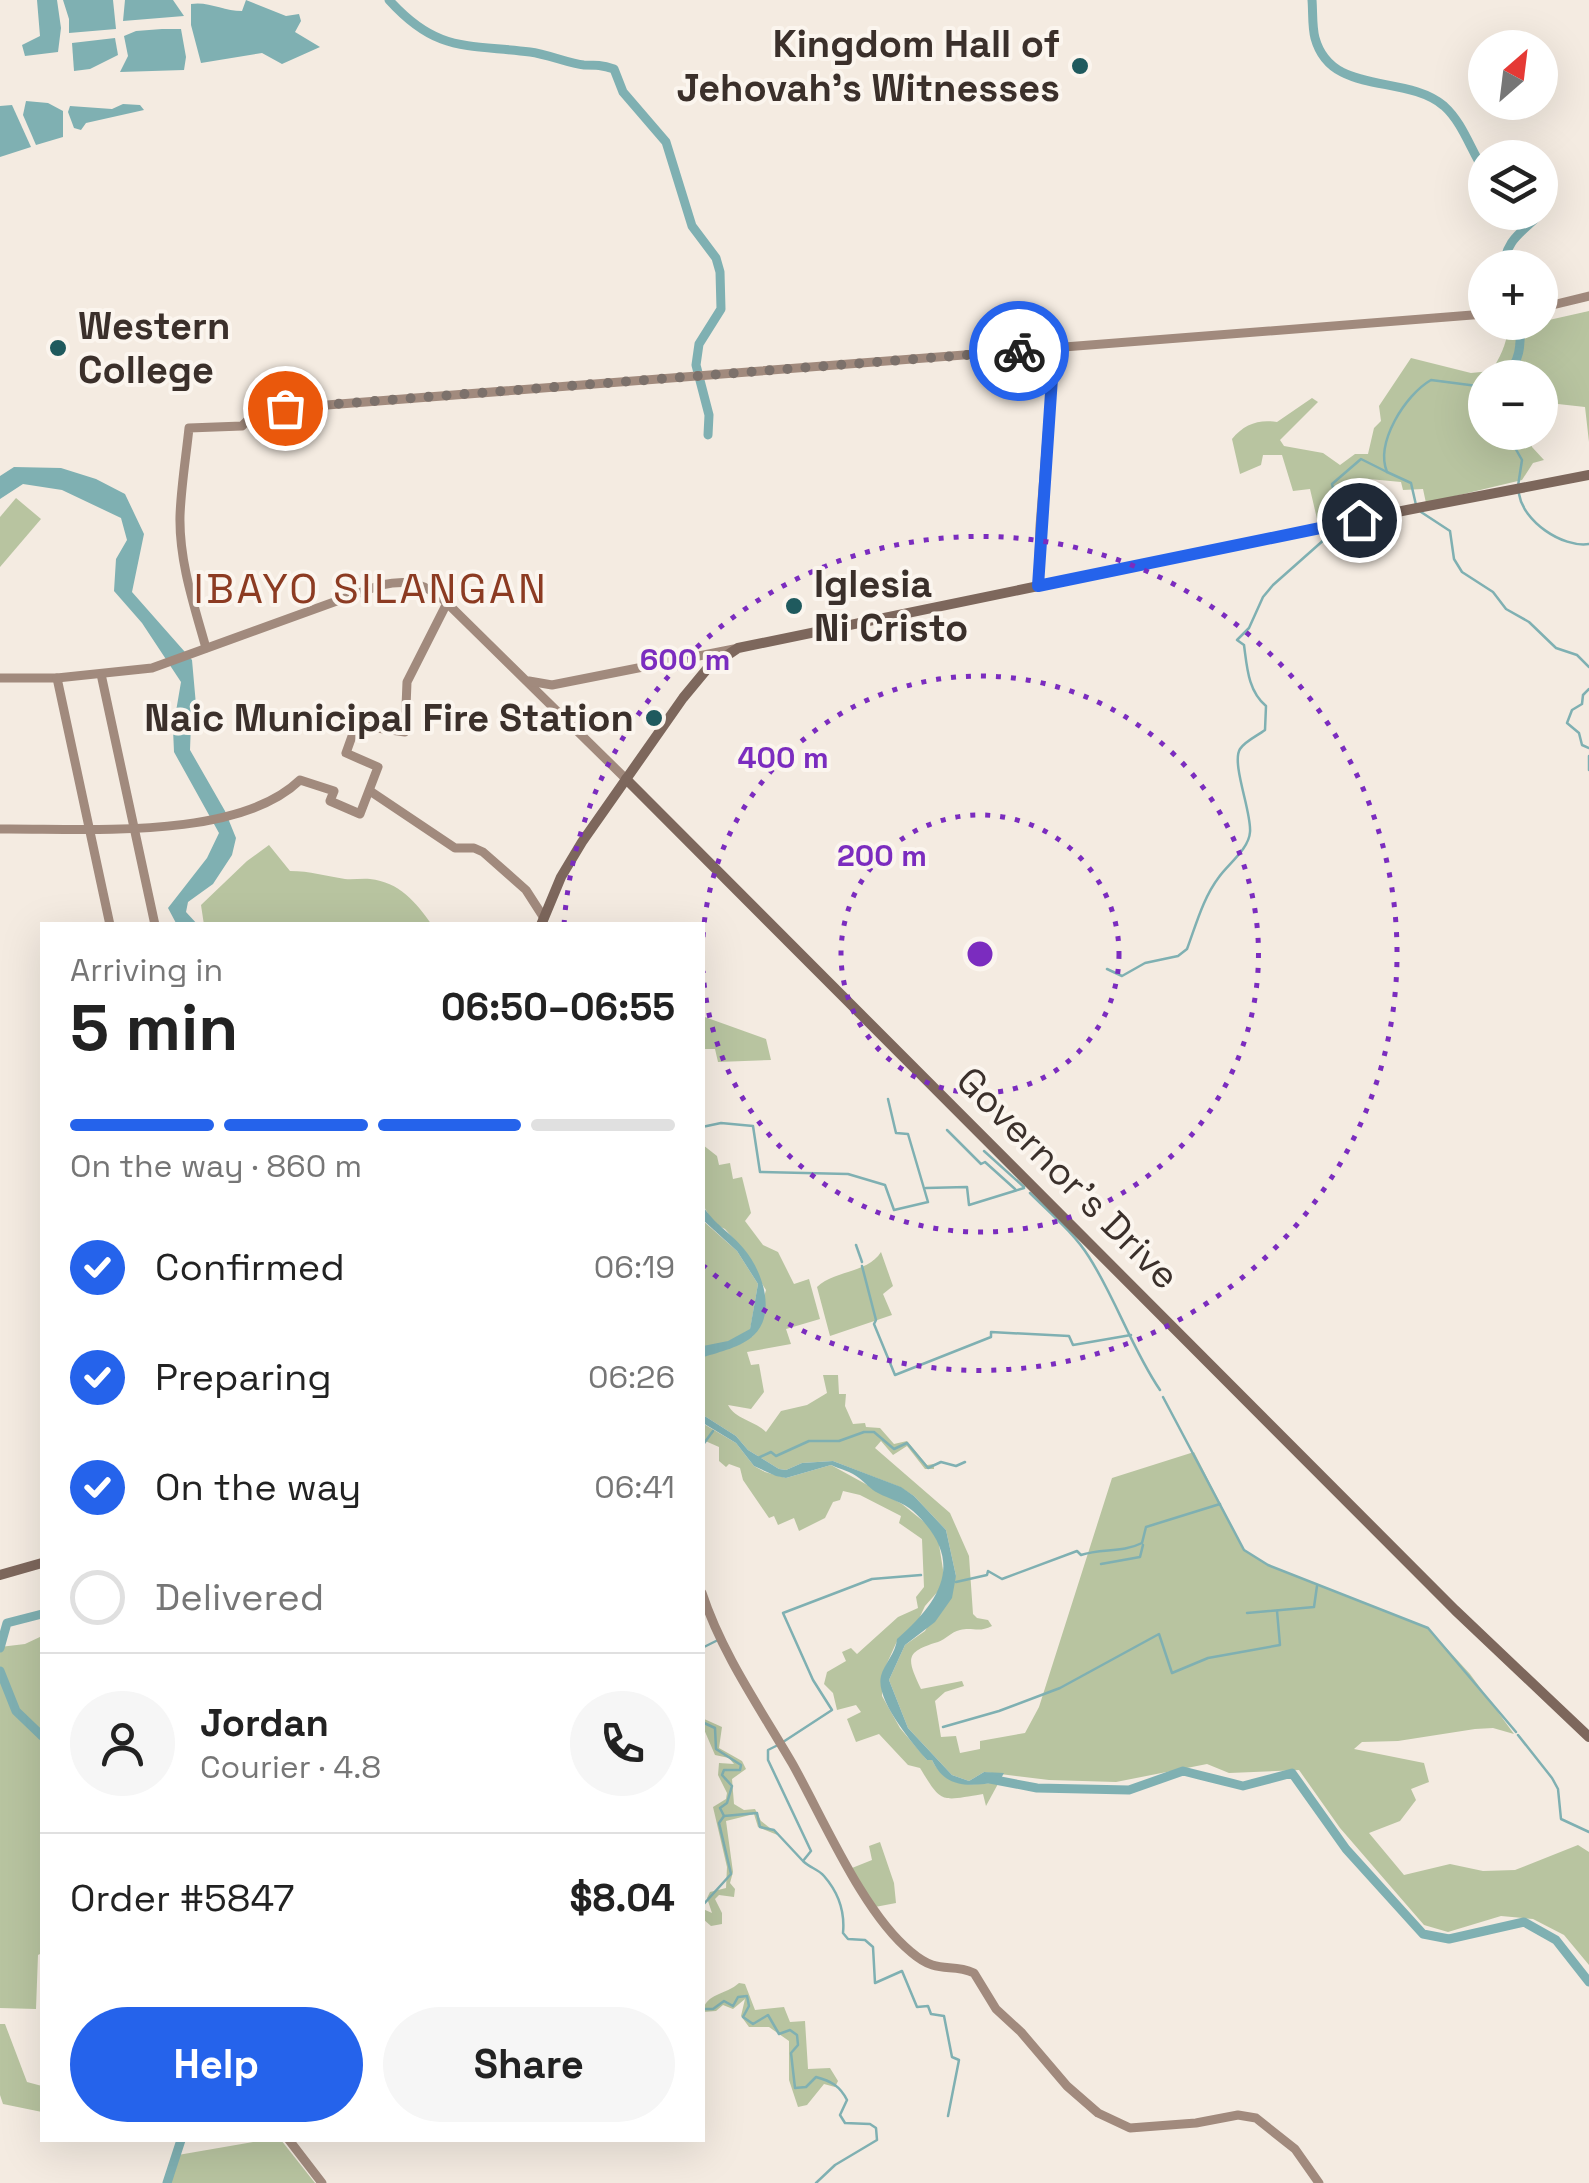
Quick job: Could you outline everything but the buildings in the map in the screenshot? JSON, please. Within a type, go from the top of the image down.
[{"type":"main road","points":[[542,922],[565,870],[626,779],[700,676],[738,648],[1589,475]]},
{"type":"main road","name":"Governor's Drive","points":[[626,779],[1454,1610],[1589,1738]]},
{"type":"main road","points":[[606,808],[624,796],[647,801]]},
{"type":"main road","points":[[0,1575],[40,1564]]},
{"type":"street","points":[[1558,304],[1589,296]]},
{"type":"street","points":[[202,650],[181,542],[188,428],[242,426],[252,416],[268,410],[1468,315]]},
{"type":"street","points":[[1038,586],[1054,348]]},
{"type":"street","points":[[0,678],[56,678],[167,664],[381,585],[402,581],[430,588],[626,779]]},
{"type":"street","points":[[0,829],[214,822],[284,795],[300,780],[334,791],[330,801],[360,814],[378,767],[346,753],[356,725],[406,732],[408,682],[446,603]]},
{"type":"street","points":[[523,677],[535,684],[552,686],[738,648]]},
{"type":"street","points":[[101,674],[154,922]]},
{"type":"street","points":[[56,678],[109,922]]},
{"type":"street","points":[[370,791],[455,848],[483,852],[526,890],[542,922]]},
{"type":"street","points":[[705,1601],[762,1715],[873,1908],[899,1942],[941,1970],[974,1973],[996,2009],[1098,2113],[1130,2128],[1196,2123],[1238,2114],[1256,2118],[1294,2149],[1319,2183]]},
{"type":"street","points":[[291,2142],[322,2183]]},
{"type":"green space","points":[[1589,311],[1589,442],[1585,407],[1558,404],[1558,360],[1498,360],[1506,340],[1558,340],[1558,318]]},
{"type":"green space","points":[[1411,358],[1468,372],[1468,450],[1535,450],[1544,460],[1533,463],[1522,480],[1426,503],[1423,489],[1403,490],[1401,482],[1358,478],[1345,505],[1348,519],[1318,523],[1310,489],[1293,491],[1282,455],[1263,455],[1261,465],[1240,474],[1232,439],[1247,426],[1277,422],[1312,398],[1318,402],[1280,440],[1284,446],[1323,453],[1340,465],[1355,454],[1368,454],[1374,428],[1381,421],[1379,406]]},
{"type":"green space","points":[[16,498],[41,519],[0,567],[0,517]]},
{"type":"green space","points":[[269,845],[290,871],[390,884],[413,901],[430,922],[204,922],[201,905]]},
{"type":"green space","points":[[705,1017],[766,1039],[771,1060],[718,1062],[715,1049],[705,1049]]},
{"type":"green space","points":[[705,1147],[717,1156],[719,1165],[730,1163],[733,1179],[742,1177],[751,1213],[745,1221],[763,1245],[778,1252],[794,1284],[809,1279],[820,1319],[786,1329],[791,1344],[747,1352],[751,1365],[759,1364],[764,1392],[751,1409],[728,1405],[731,1410],[766,1432],[781,1411],[807,1405],[827,1393],[823,1375],[838,1375],[839,1394],[846,1394],[845,1406],[853,1424],[880,1428],[894,1444],[907,1441],[927,1465],[934,1464],[934,1469],[925,1469],[907,1446],[893,1455],[881,1441],[875,1448],[950,1513],[969,1556],[973,1614],[992,1626],[957,1631],[914,1653],[911,1664],[921,1689],[962,1681],[964,1686],[945,1692],[935,1701],[941,1737],[956,1736],[960,1753],[980,1749],[980,1741],[1025,1733],[1039,1707],[1112,1478],[1194,1452],[1244,1550],[1268,1565],[1428,1628],[1470,1674],[1514,1734],[1493,1728],[1362,1742],[1354,1749],[1424,1763],[1429,1782],[1411,1789],[1416,1800],[1400,1821],[1369,1833],[1404,1875],[1450,1864],[1483,1871],[1515,1870],[1578,1845],[1589,1852],[1589,1965],[1564,1935],[1533,1919],[1501,1916],[1448,1932],[1424,1925],[1340,1828],[1299,1770],[1229,1773],[1207,1764],[1116,1782],[1049,1780],[984,1772],[969,1781],[952,1775],[908,1728],[889,1680],[905,1645],[925,1631],[956,1576],[946,1530],[900,1487],[833,1461],[779,1469],[705,1416],[705,1356],[753,1336],[766,1290],[733,1238],[714,1224],[705,1208]]},
{"type":"green space","points":[[705,1223],[737,1251],[758,1284],[750,1330],[705,1346]]},
{"type":"green space","points":[[881,1252],[893,1286],[883,1294],[892,1315],[830,1336],[817,1287],[868,1264]]},
{"type":"green space","points":[[705,1425],[736,1443],[754,1466],[765,1472],[786,1478],[831,1465],[902,1504],[938,1538],[944,1576],[940,1589],[917,1623],[898,1639],[883,1672],[882,1696],[900,1728],[944,1776],[969,1784],[999,1782],[986,1806],[983,1794],[950,1798],[938,1794],[920,1768],[908,1765],[879,1734],[856,1742],[847,1719],[861,1712],[856,1705],[837,1710],[833,1693],[824,1684],[827,1672],[846,1661],[842,1652],[851,1648],[857,1654],[898,1617],[918,1608],[916,1597],[924,1587],[922,1539],[899,1523],[901,1516],[860,1495],[843,1491],[825,1518],[799,1531],[794,1518],[778,1525],[743,1480],[740,1468],[729,1464],[726,1467],[719,1461],[719,1447],[705,1441]]},
{"type":"green space","points":[[40,1637],[40,1954],[36,2009],[0,2008],[0,1647],[25,1644]]},
{"type":"green space","points":[[705,1719],[722,1727],[719,1748],[742,1761],[746,1769],[732,1779],[734,1804],[744,1810],[755,1809],[761,1821],[780,1836],[758,1827],[754,1814],[726,1821],[734,1897],[719,1895],[715,1899],[722,1924],[711,1926],[705,1921],[705,1910],[712,1913],[707,1898],[710,1892],[726,1888],[727,1867],[713,1807],[726,1799],[727,1793],[718,1775],[719,1763],[734,1764],[729,1758],[715,1755],[705,1732]]},
{"type":"green space","points":[[880,1842],[894,1883],[896,1903],[875,1907],[852,1868],[872,1860],[869,1846]]},
{"type":"green space","points":[[745,1984],[755,2010],[784,2007],[790,2022],[805,2021],[808,2069],[830,2068],[838,2081],[835,2087],[824,2084],[807,2105],[798,2107],[789,2080],[789,2041],[769,2027],[749,2027],[741,2016],[745,1999],[733,2009],[723,2005],[716,2011],[705,2012],[708,2001]]},
{"type":"green space","points":[[0,2024],[5,2024],[27,2082],[40,2085],[40,2112],[3,2104]]},
{"type":"green space","points":[[253,2142],[283,2142],[315,2183],[166,2183],[178,2155]]},
{"type":"water","points":[[37,0],[57,0],[61,28],[58,52],[25,56],[22,45],[40,36]]},
{"type":"water","points":[[63,0],[113,0],[116,29],[69,33]]},
{"type":"water","points":[[125,0],[173,0],[184,16],[123,21]]},
{"type":"water","points":[[246,0],[286,16],[299,14],[301,21],[295,32],[320,47],[282,64],[262,53],[201,63],[191,25],[191,4],[242,11]]},
{"type":"water","points":[[181,29],[184,70],[120,72],[128,56],[124,36]]},
{"type":"water","points":[[115,38],[118,55],[90,69],[74,71],[72,43]]},
{"type":"water","points":[[26,101],[48,103],[63,111],[63,137],[36,145],[23,115]]},
{"type":"water","points":[[123,104],[140,105],[144,110],[86,123],[81,130],[74,128],[68,112],[70,106],[112,109]]},
{"type":"water","points":[[12,105],[31,147],[0,157],[0,106]]},
{"type":"water","points":[[14,467],[61,468],[96,479],[125,494],[144,534],[132,592],[192,660],[196,705],[190,750],[236,838],[232,855],[213,884],[188,902],[186,912],[195,922],[175,922],[168,908],[207,858],[219,833],[174,752],[173,729],[181,682],[142,623],[114,591],[116,559],[127,540],[121,518],[62,490],[23,484],[0,499],[0,476]]},
{"type":"water","points":[[705,1209],[751,1258],[766,1304],[761,1326],[754,1335],[737,1346],[705,1357],[705,1346],[728,1341],[750,1329],[758,1284],[737,1251],[705,1222]]},
{"type":"water","points":[[705,1416],[779,1469],[833,1461],[901,1487],[946,1530],[956,1576],[952,1598],[935,1622],[905,1645],[889,1680],[908,1728],[952,1775],[969,1781],[984,1772],[1004,1773],[999,1782],[969,1785],[944,1777],[904,1732],[881,1686],[881,1676],[897,1639],[927,1608],[942,1578],[939,1545],[929,1529],[909,1508],[875,1491],[853,1474],[831,1465],[786,1478],[776,1476],[754,1466],[736,1443],[705,1424]]},
{"type":"waterway","points":[[389,0],[422,29],[454,43],[530,52],[614,69],[623,92],[666,142],[692,226],[716,258],[720,272],[721,309],[699,344],[696,365],[709,415],[708,435]]},
{"type":"waterway","points":[[1312,0],[1315,38],[1324,57],[1336,69],[1428,96],[1451,113],[1468,140]]},
{"type":"waterway","points":[[1508,250],[1523,230]]},
{"type":"waterway","points":[[1516,360],[1520,340]]},
{"type":"waterway","points":[[1416,505],[1411,483],[1387,472],[1384,460],[1389,434],[1402,408],[1431,380],[1468,385]]},
{"type":"waterway","points":[[1516,450],[1522,460],[1518,486]]},
{"type":"waterway","points":[[1334,522],[1339,513],[1332,484],[1361,459],[1387,472]]},
{"type":"waterway","points":[[1519,494],[1528,514],[1545,531],[1567,542],[1589,544]]},
{"type":"waterway","points":[[1421,512],[1450,531],[1454,559],[1462,572],[1493,592],[1506,609],[1529,622],[1556,648],[1577,655],[1589,667]]},
{"type":"waterway","points":[[1107,969],[1122,976],[1145,963],[1178,956],[1187,949],[1209,894],[1246,844],[1250,824],[1238,756],[1245,744],[1265,730],[1266,706],[1252,686],[1244,645],[1237,640],[1249,628],[1273,585],[1326,538],[1331,529]]},
{"type":"waterway","points":[[1589,689],[1567,723],[1579,733],[1582,745],[1589,748]]},
{"type":"waterway","points":[[1589,756],[1589,770]]},
{"type":"waterway","points":[[705,1126],[721,1123],[753,1126],[760,1172],[848,1174],[885,1185],[894,1210],[928,1202],[908,1134],[896,1133],[888,1099]]},
{"type":"waterway","points":[[947,1130],[981,1164],[985,1162],[1015,1189]]},
{"type":"waterway","points":[[984,1151],[1024,1187]]},
{"type":"waterway","points":[[926,1188],[967,1187],[969,1205],[1024,1188]]},
{"type":"waterway","points":[[1030,1193],[1089,1257],[1160,1390]]},
{"type":"waterway","points":[[856,1245],[862,1262]]},
{"type":"waterway","points":[[862,1266],[874,1324],[895,1375],[991,1337],[991,1332],[1069,1336],[1073,1345],[1131,1335]]},
{"type":"waterway","points":[[1163,1397],[1244,1550],[1268,1565],[1428,1628],[1516,1732]]},
{"type":"waterway","points":[[705,1442],[713,1431]]},
{"type":"waterway","points":[[758,1458],[771,1452],[776,1456],[809,1441],[839,1441],[874,1432],[894,1449],[907,1443],[928,1468],[941,1462],[956,1466],[965,1462]]},
{"type":"waterway","points":[[956,1582],[987,1575],[988,1571],[1002,1579],[1077,1551],[1081,1555],[1134,1546],[1142,1543],[1146,1527],[1220,1504]]},
{"type":"waterway","points":[[1101,1564],[1140,1557],[1143,1545]]},
{"type":"waterway","points":[[783,1742],[832,1710],[813,1680],[783,1613],[872,1579],[921,1575]]},
{"type":"waterway","points":[[1247,1613],[1314,1607],[1317,1586]]},
{"type":"waterway","points":[[943,1727],[1060,1688],[1159,1634],[1172,1673],[1208,1658],[1280,1645],[1277,1611]]},
{"type":"waterway","points":[[0,1648],[7,1623],[40,1615]]},
{"type":"waterway","points":[[705,1646],[718,1640]]},
{"type":"waterway","points":[[0,1671],[16,1711],[40,1734]]},
{"type":"waterway","points":[[705,1723],[715,1728],[716,1749],[741,1765],[740,1770],[724,1770],[722,1775],[732,1786],[727,1803],[720,1808],[724,1816],[719,1823],[731,1874],[705,1903]]},
{"type":"waterway","points":[[1518,1735],[1558,1789],[1561,1819],[1589,1832]]},
{"type":"waterway","points":[[778,1745],[768,1750],[768,1760],[811,1851],[803,1861],[824,1876],[837,1896],[843,1933],[848,1939],[865,1940],[873,1947],[875,1983],[902,1971],[917,2007],[928,2006],[931,2014],[944,2016],[952,2057],[959,2060],[948,2116]]},
{"type":"waterway","points":[[990,1779],[1037,1788],[1129,1790],[1183,1771],[1243,1786],[1292,1773],[1346,1849],[1423,1934],[1449,1939],[1524,1922],[1556,1940],[1589,1982]]},
{"type":"waterway","points":[[724,1816],[757,1813],[760,1827],[774,1830],[802,1860]]},
{"type":"waterway","points":[[705,2009],[713,2009],[724,2001],[733,2006],[738,1997],[747,1996],[749,2006],[743,2017],[753,2024],[768,2015],[779,2034],[790,2030],[797,2035],[798,2045],[791,2053],[795,2088],[806,2087],[816,2077],[831,2082],[847,2100],[840,2115],[845,2123],[876,2128],[877,2140],[835,2165],[816,2183]]},
{"type":"waterway","points":[[167,2183],[180,2142]]},
{"type":"way so far","points":[[285,408],[1019,351]]},
{"type":"place","name":"Kingdom Hall of Jehovah's Witnesses","points":[[1080,66]]},
{"type":"place","name":"Western College","points":[[58,348]]},
{"type":"place","name":"Iglesia Ni Cristo","points":[[794,606]]},
{"type":"place","name":"Naic Municipal Fire Station","points":[[654,718]]},
{"type":"district","name":"IBAYO SILANGAN","points":[[371,588]]},
{"type":"route","points":[[1019,351],[1054,348],[1038,586],[1359,520]]}]
